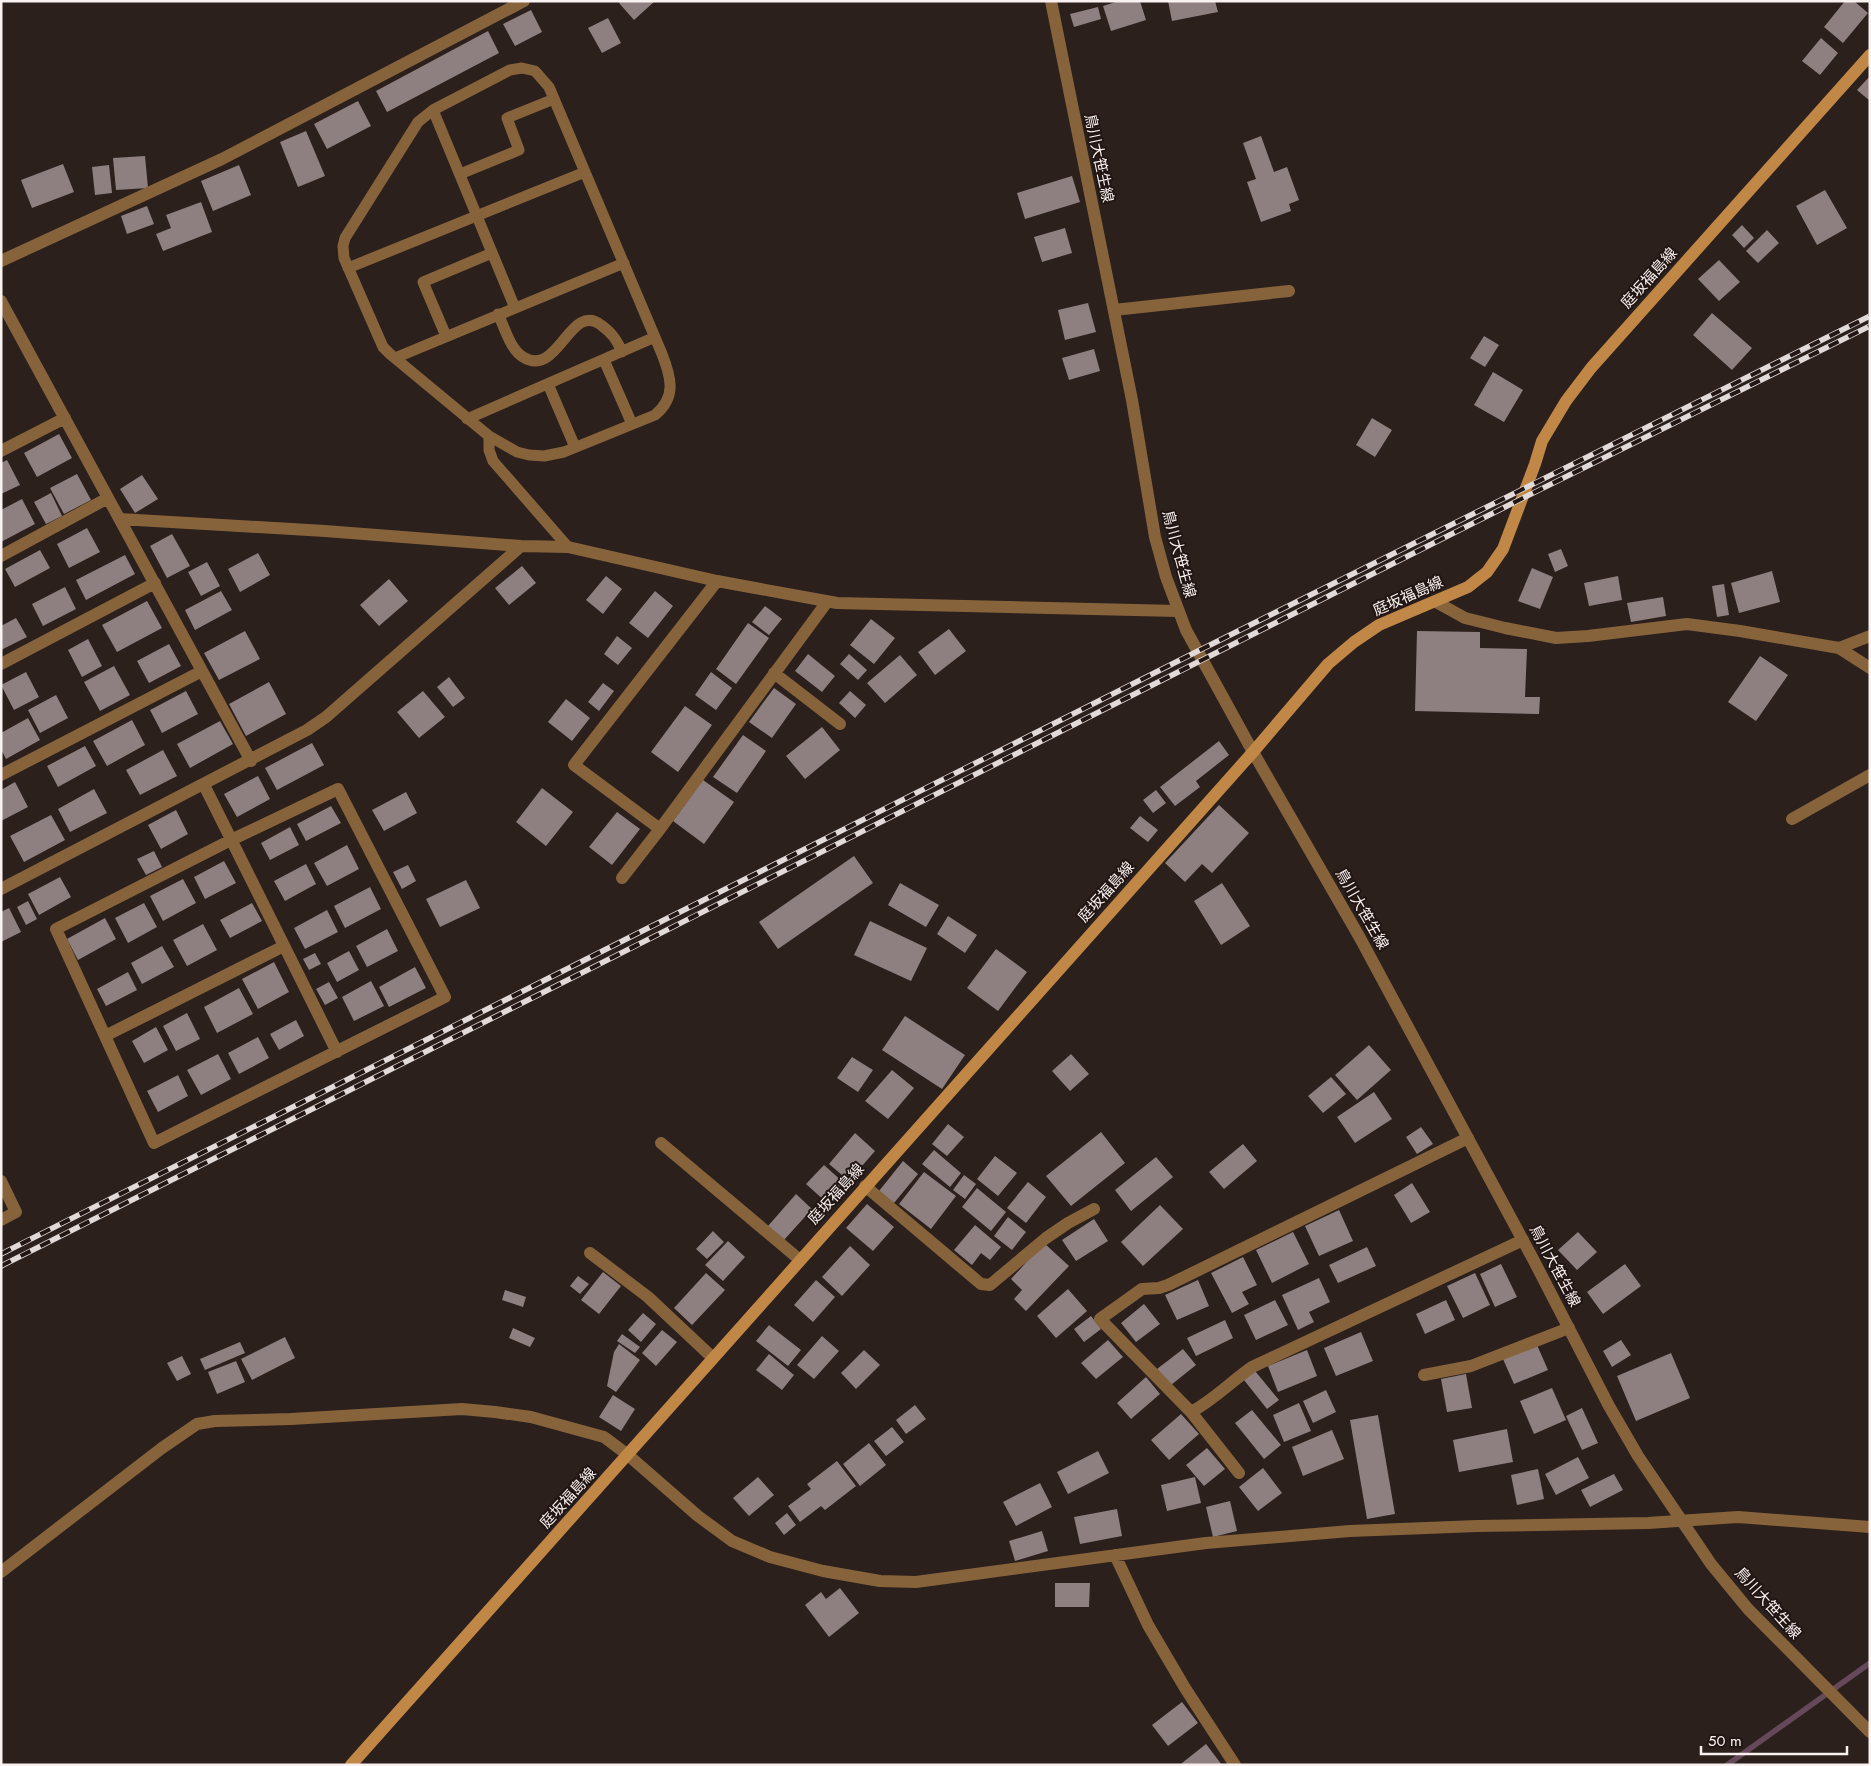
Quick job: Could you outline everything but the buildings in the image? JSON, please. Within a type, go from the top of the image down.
[{"type":"main road","name":"庭坂福島線","points":[[351,1765],[1252,752],[1328,664],[1354,642],[1379,625],[1468,587],[1487,572],[1503,549],[1542,441],[1566,402],[1591,368],[1870,55]]},
{"type":"street","points":[[1,261],[222,159],[524,1]]},
{"type":"street","name":"鳥川大笹生線","points":[[1051,1],[1132,400],[1155,536],[1166,578],[1186,630],[1252,752],[1360,938],[1523,1240],[1609,1406],[1638,1456],[1711,1564],[1748,1609],[1870,1732]]},
{"type":"street","points":[[1114,310],[1289,291]]},
{"type":"street","points":[[1,301],[251,761]]},
{"type":"street","points":[[1,450],[65,418]]},
{"type":"street","points":[[1,556],[108,498]]},
{"type":"street","points":[[120,519],[521,546],[568,547],[717,581],[837,603],[1178,611]]},
{"type":"street","points":[[1,889],[251,761],[307,730],[326,717],[521,546]]},
{"type":"street","points":[[660,829],[574,765],[717,581]]},
{"type":"street","points":[[1,664],[154,582]]},
{"type":"street","points":[[622,878],[827,602]]},
{"type":"street","points":[[1436,602],[1465,618],[1556,638],[1686,624],[1839,648],[1870,668]]},
{"type":"street","points":[[1839,648],[1870,636]]},
{"type":"street","points":[[1,775],[202,670]]},
{"type":"street","points":[[774,673],[840,724]]},
{"type":"street","points":[[1792,819],[1870,775]]},
{"type":"street","points":[[204,785],[337,1052]]},
{"type":"street","points":[[338,789],[445,997],[154,1143],[105,1036],[56,929],[230,840],[338,789]]},
{"type":"street","points":[[105,1036],[284,946]]},
{"type":"street","points":[[1239,1472],[1191,1412],[1100,1319],[1142,1288],[1152,1289],[1168,1285],[1468,1138]]},
{"type":"street","points":[[662,1143],[800,1260]]},
{"type":"street","points":[[1,1181],[16,1212],[1,1220]]},
{"type":"street","points":[[865,1186],[984,1285],[990,1285],[1068,1223],[1094,1208]]},
{"type":"street","points":[[1191,1412],[1201,1407],[1252,1367],[1523,1240]]},
{"type":"street","points":[[590,1254],[648,1297],[713,1358]]},
{"type":"street","points":[[1424,1375],[1471,1366],[1569,1328]]},
{"type":"street","points":[[1,1572],[162,1448],[197,1424],[215,1421],[291,1420],[462,1409],[531,1418],[604,1437],[628,1455],[698,1516],[732,1541],[770,1557],[823,1571],[880,1581],[916,1582],[1206,1543],[1350,1531],[1648,1523],[1738,1517],[1870,1527]]},
{"type":"street","points":[[1115,1555],[1148,1625],[1185,1688],[1235,1765]]},
{"type":"lane","points":[[522,68],[535,71],[543,78],[554,99],[668,367],[671,394],[663,409],[655,415],[564,452],[544,456],[517,452],[489,436],[466,419],[384,347],[348,268],[344,258],[343,246],[345,238],[418,122],[434,110],[510,70],[522,68]]},
{"type":"lane","points":[[460,174],[519,150],[507,118],[554,99]]},
{"type":"lane","points":[[434,110],[515,308]]},
{"type":"lane","points":[[348,268],[585,172]]},
{"type":"lane","points":[[446,336],[423,282],[492,253]]},
{"type":"lane","points":[[395,358],[624,263]]},
{"type":"lane","points":[[498,314],[512,344],[524,357],[540,360],[549,356],[576,326],[586,320],[598,323],[616,338],[622,352]]},
{"type":"lane","points":[[466,419],[655,337]]},
{"type":"lane","points":[[604,360],[632,424]]},
{"type":"lane","points":[[548,384],[575,447]]},
{"type":"lane","points":[[489,436],[489,450],[493,461],[568,547]]},
{"type":"waterway","points":[[1727,1765],[1870,1663]]},
{"type":"railway","points":[[1,1254],[1198,651],[1870,316]]},
{"type":"railway","points":[[1,1266],[1521,499],[1870,326]]}]
